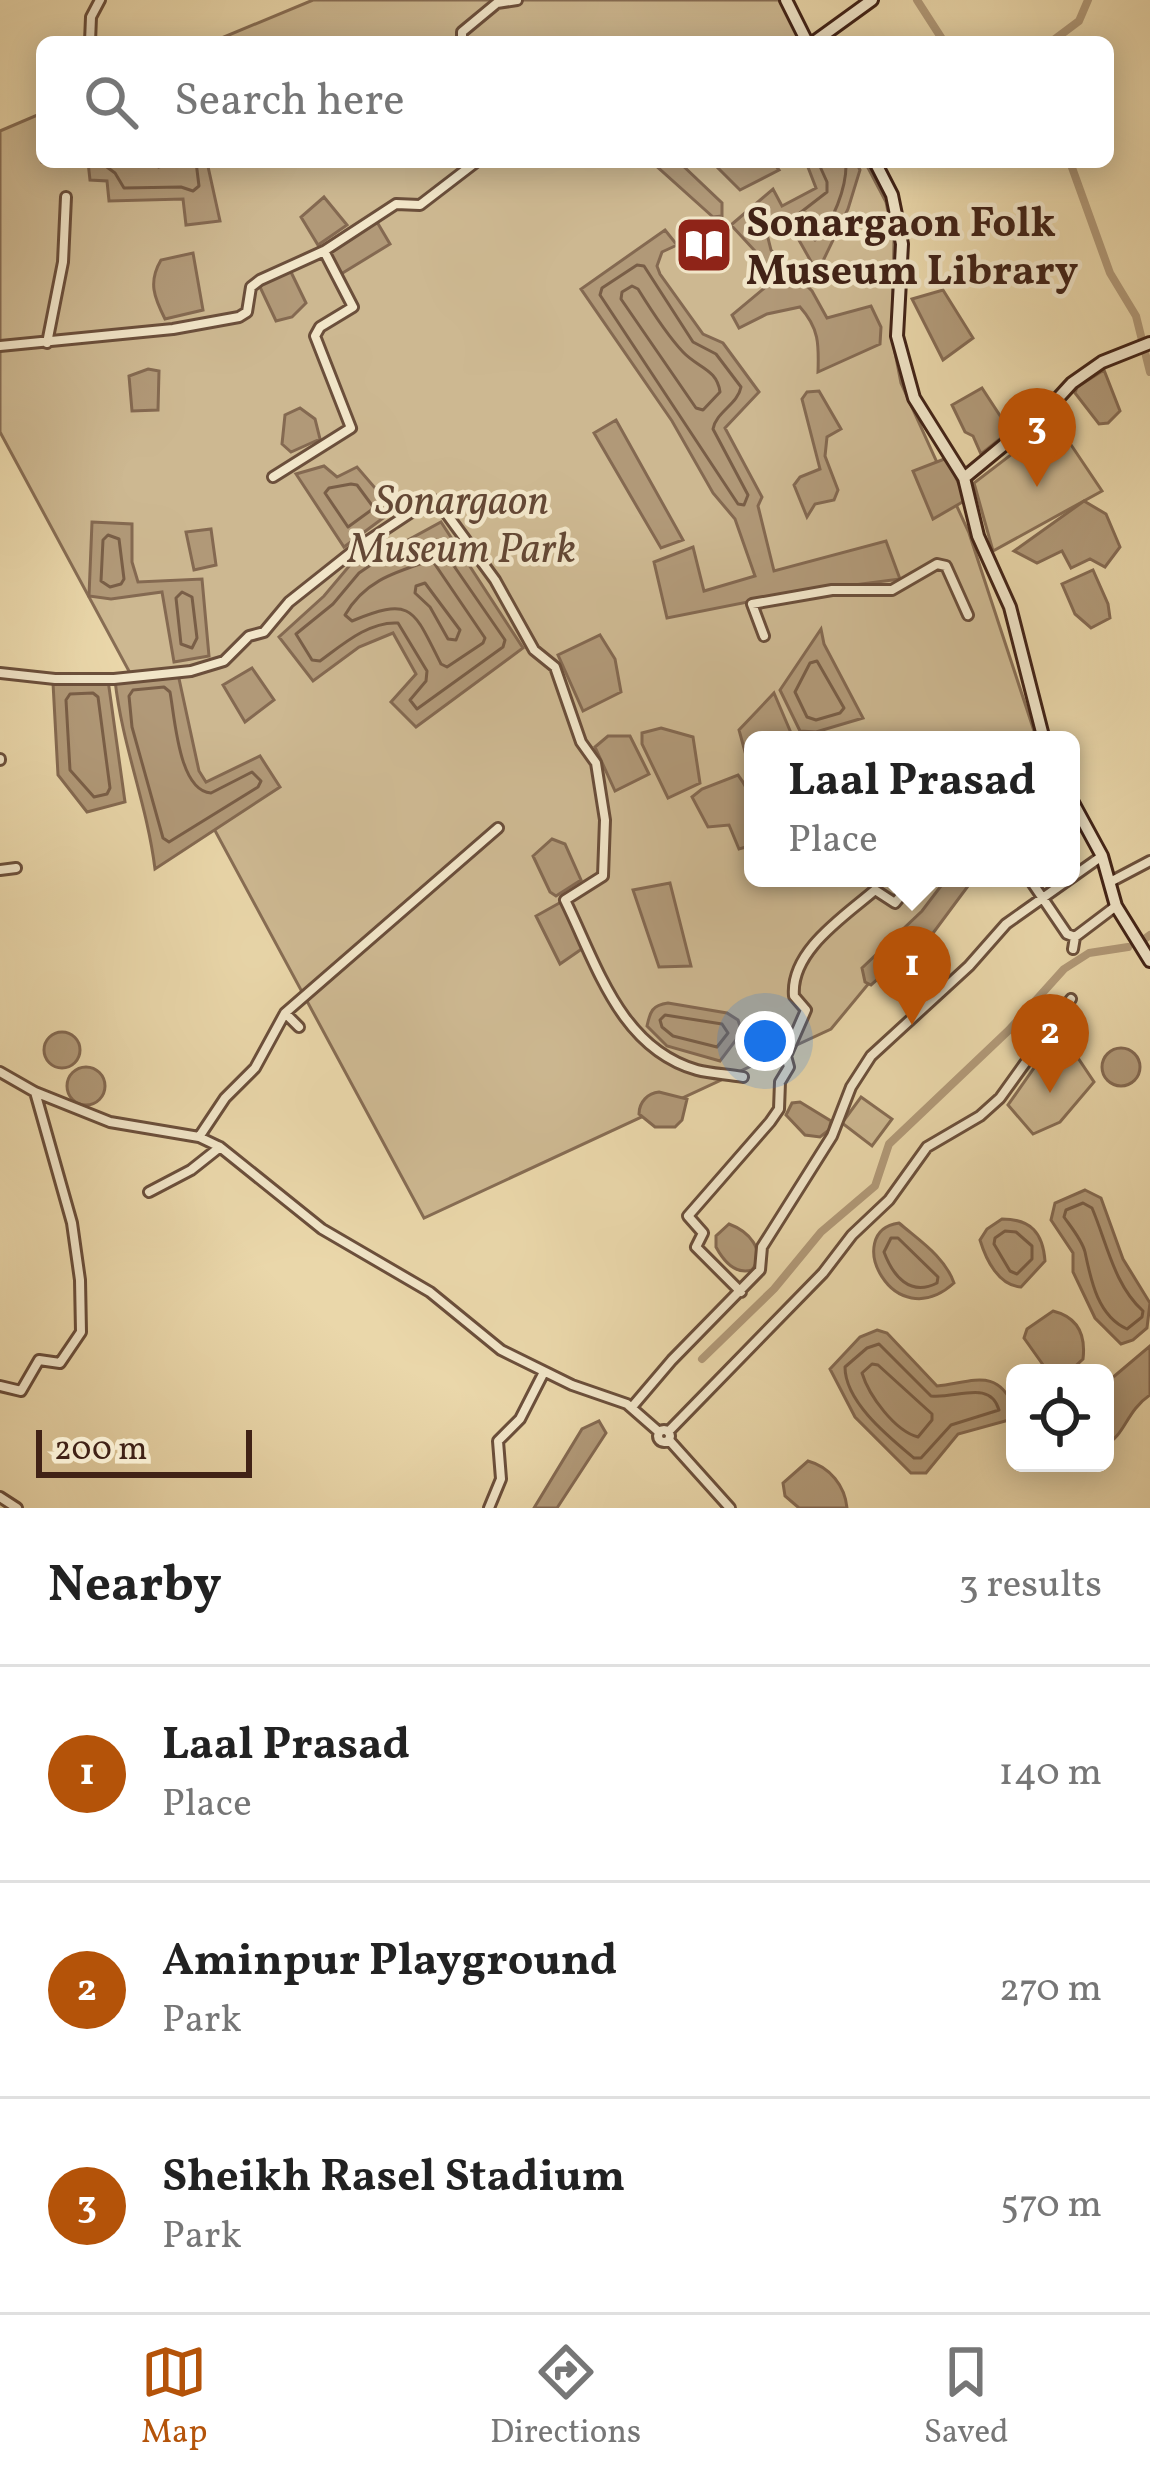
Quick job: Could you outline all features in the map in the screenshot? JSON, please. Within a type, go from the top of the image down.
[{"type":"main road","points":[[786,0],[807,36]]},
{"type":"main road","points":[[819,36],[872,0]]},
{"type":"main road","points":[[877,168],[892,195],[902,244],[897,336],[914,398],[964,478],[978,536],[1010,608],[1042,731]]},
{"type":"main road","points":[[964,478],[1072,383],[1129,349],[1149,343]]},
{"type":"main road","points":[[1080,816],[1112,881],[1116,906],[1148,959]]},
{"type":"street","points":[[90,36],[91,17],[100,0]]},
{"type":"street","points":[[462,36],[497,3],[517,0]]},
{"type":"street","points":[[0,346],[239,317],[247,313],[253,285],[324,251],[396,204],[420,206],[468,168]]},
{"type":"street","points":[[46,343],[63,262],[66,197]]},
{"type":"street","points":[[273,477],[350,428],[315,336],[320,327],[352,307],[324,251]]},
{"type":"street","points":[[0,674],[114,679],[191,671],[224,661],[357,548],[431,499],[438,502],[495,580],[534,650],[555,668],[581,742],[596,763],[605,820],[603,876],[565,900],[597,969],[629,1027],[657,1053],[696,1070],[743,1077]]},
{"type":"street","points":[[764,635],[752,604],[832,590],[892,590],[937,564],[946,566],[968,615]]},
{"type":"street","points":[[199,1137],[225,1098],[255,1068],[285,1013],[498,828]]},
{"type":"street","points":[[1080,872],[1102,856]]},
{"type":"street","points":[[1112,881],[1150,861]]},
{"type":"street","points":[[0,870],[16,868]]},
{"type":"street","points":[[741,1292],[696,1247],[703,1233],[688,1216],[779,1109],[780,1082],[789,1067],[785,1055],[806,1010],[793,990],[814,942],[875,890],[895,903],[908,887]]},
{"type":"street","points":[[1036,887],[1067,934],[1075,937]]},
{"type":"street","points":[[632,1407],[760,1270],[762,1247],[832,1136],[851,1087],[871,1056],[969,966],[1006,925],[1059,887]]},
{"type":"street","points":[[1072,949],[1075,937],[1116,906]]},
{"type":"street","points":[[665,1434],[823,1273],[852,1235],[889,1200],[927,1148],[1000,1099],[1071,999]]},
{"type":"street","points":[[285,1013],[299,1027]]},
{"type":"street","points":[[0,1072],[35,1092],[110,1121],[199,1137],[220,1147],[322,1229],[430,1292],[501,1350],[632,1407],[665,1434],[730,1508]]},
{"type":"street","points":[[0,1386],[19,1393],[39,1360],[60,1363],[81,1333],[72,1223],[35,1092]]},
{"type":"street","points":[[149,1192],[191,1170],[220,1147]]},
{"type":"street","points":[[489,1508],[501,1479],[498,1441],[520,1419],[544,1372]]},
{"type":"street","points":[[0,1498],[16,1508]]},
{"type":"green space","points":[[313,0],[779,0],[800,36],[226,36]]},
{"type":"green space","name":"Sonargaon Museum Park","points":[[36,116],[36,168],[868,168],[886,202],[894,241],[892,337],[901,383],[969,533],[1034,731],[744,731],[744,887],[949,887],[831,1029],[424,1218],[0,432],[0,131]]},
{"type":"green space","points":[[1055,421],[1102,491],[993,551],[974,483]]},
{"type":"green space","points":[[1060,1031],[1094,1082],[1060,1122],[1033,1134],[1008,1105]]},
{"type":"green space","points":[[861,1097],[892,1119],[872,1146],[842,1123]]},
{"type":"water","points":[[89,168],[208,168],[220,221],[186,225],[183,199],[109,201],[107,181],[90,180]]},
{"type":"water","points":[[659,168],[685,168],[722,203],[722,216],[713,217]]},
{"type":"water","points":[[718,168],[779,170],[740,190]]},
{"type":"water","points":[[808,168],[860,170],[848,209],[822,263],[813,265],[795,233],[781,225],[767,234],[771,250],[812,291],[827,318],[871,306],[881,327],[880,344],[818,372],[816,337],[800,307],[767,314],[739,328],[732,315],[768,285],[755,251],[731,225],[773,189],[782,206],[816,188]]},
{"type":"water","points":[[324,197],[347,225],[318,245],[301,217]]},
{"type":"water","points":[[377,222],[390,244],[341,274],[327,253]]},
{"type":"water","points":[[665,230],[677,245],[662,252],[657,266],[660,274],[703,334],[723,343],[759,392],[725,428],[762,497],[758,506],[774,571],[886,541],[900,579],[793,593],[667,618],[654,562],[693,547],[704,591],[755,576],[735,519],[713,493],[672,421],[581,289]]},
{"type":"water","points":[[193,253],[203,310],[165,319],[154,289],[157,268],[161,260]]},
{"type":"water","points":[[290,270],[306,303],[292,317],[276,321],[259,285]]},
{"type":"water","points":[[943,290],[973,338],[943,360],[912,299]]},
{"type":"water","points":[[148,369],[159,371],[158,410],[132,411],[129,376]]},
{"type":"water","points":[[1104,370],[1120,411],[1108,423],[1099,424],[1075,393]]},
{"type":"water","points":[[982,388],[1010,431],[981,454],[952,405]]},
{"type":"water","points":[[819,391],[841,429],[827,437],[825,456],[838,490],[834,500],[815,504],[807,517],[794,485],[800,477],[820,469],[802,399],[807,392]]},
{"type":"water","points":[[300,408],[315,419],[320,439],[291,452],[282,444],[285,415]]},
{"type":"water","points":[[616,420],[683,540],[661,548],[594,433]]},
{"type":"water","points":[[947,458],[966,500],[933,519],[913,471]]},
{"type":"water","points":[[324,466],[337,477],[357,467],[394,510],[344,547],[296,474]]},
{"type":"water","points":[[1084,501],[1106,514],[1120,547],[1105,567],[1090,559],[1071,568],[1062,551],[1037,563],[1014,551]]},
{"type":"water","points":[[92,522],[132,524],[132,562],[138,582],[202,579],[209,656],[174,662],[162,592],[111,599],[89,596]]},
{"type":"water","points":[[441,522],[523,648],[416,727],[391,702],[416,674],[393,633],[359,647],[313,681],[279,637],[350,565],[370,551],[406,541]]},
{"type":"water","points":[[211,529],[216,565],[194,570],[186,532]]},
{"type":"water","points":[[1093,570],[1110,618],[1091,628],[1075,614],[1062,584]]},
{"type":"water","points":[[821,629],[824,644],[863,718],[819,731],[800,731],[780,690]]},
{"type":"water","points":[[600,635],[615,659],[621,692],[583,711],[558,655]]},
{"type":"water","points":[[252,668],[274,700],[245,722],[223,685]]},
{"type":"water","points":[[178,674],[199,771],[206,782],[260,756],[280,787],[155,869],[115,680]]},
{"type":"water","points":[[108,680],[125,802],[87,812],[58,775],[53,683]]},
{"type":"water","points":[[774,693],[790,731],[744,731],[744,748],[739,730]]},
{"type":"water","points":[[661,728],[693,737],[700,783],[668,798],[642,744],[642,733]]},
{"type":"water","points":[[608,736],[630,736],[649,774],[615,791],[595,747]]},
{"type":"water","points":[[738,775],[744,785],[744,848],[739,849],[729,825],[708,827],[692,797]]},
{"type":"water","points":[[552,839],[565,844],[581,880],[556,896],[533,856]]},
{"type":"water","points":[[670,883],[691,966],[659,967],[633,890]]},
{"type":"water","points":[[940,887],[967,887],[919,952],[895,964],[871,985],[865,982],[862,968]]},
{"type":"water","points":[[563,901],[586,946],[560,964],[536,916]]},
{"type":"water","points":[[668,1003],[727,1013],[738,1020],[742,1032],[720,1061],[667,1046],[647,1026],[653,1010]]},
{"type":"water","points":[[62,1032],[75,1037],[80,1050],[75,1063],[62,1068],[49,1063],[44,1050],[49,1037]]},
{"type":"water","points":[[1121,1048],[1135,1053],[1140,1067],[1135,1081],[1121,1086],[1107,1081],[1102,1067],[1107,1053]]},
{"type":"water","points":[[86,1067],[100,1072],[105,1086],[100,1100],[86,1105],[72,1100],[67,1086],[72,1072]]},
{"type":"water","points":[[659,1092],[687,1099],[682,1120],[675,1127],[655,1127],[639,1114],[645,1099]]},
{"type":"water","points":[[800,1102],[831,1121],[820,1137],[805,1135],[786,1115],[792,1103]]},
{"type":"water","points":[[1085,1190],[1101,1198],[1123,1259],[1150,1303],[1147,1328],[1121,1344],[1095,1318],[1073,1272],[1073,1253],[1051,1220],[1055,1203]]},
{"type":"water","points":[[1002,1219],[1028,1225],[1042,1243],[1045,1261],[1021,1287],[1000,1277],[980,1240]]},
{"type":"water","points":[[899,1223],[938,1257],[954,1283],[932,1297],[912,1298],[894,1290],[882,1277],[875,1243],[882,1230]]},
{"type":"water","points":[[729,1224],[753,1242],[757,1255],[752,1270],[735,1268],[716,1247],[716,1236]]},
{"type":"water","points":[[1053,1311],[1061,1314],[1078,1328],[1083,1359],[1078,1364],[1042,1364],[1024,1338],[1027,1329]]},
{"type":"water","points":[[877,1330],[887,1333],[937,1386],[992,1382],[1006,1393],[1006,1421],[958,1434],[926,1473],[911,1473],[855,1417],[830,1369],[860,1337]]},
{"type":"water","points":[[1150,1346],[1150,1395],[1114,1438],[1114,1376]]},
{"type":"water","points":[[599,1421],[606,1433],[557,1508],[534,1508],[582,1429]]},
{"type":"water","points":[[808,1461],[835,1478],[847,1508],[799,1508],[785,1496],[783,1483]]},
{"type":"waterway","points":[[917,0],[940,36]]},
{"type":"waterway","points":[[1059,36],[1079,21],[1088,0]]},
{"type":"waterway","points":[[1072,168],[1110,273],[1136,316],[1150,372]]},
{"type":"waterway","points":[[1146,938],[1150,935]]},
{"type":"waterway","points":[[702,1359],[774,1289],[821,1232],[875,1186],[889,1144],[1009,1030],[1064,969],[1089,953],[1128,947]]},
{"type":"place","name":"Sonargaon Folk Museum Library","points":[[704,245]]},
{"type":"place","name":"Sheikh Rasel Stadium","points":[[1037,487]]},
{"type":"place","name":"Laal Prasad","points":[[912,1025]]},
{"type":"place","name":"Aminpur Playground","points":[[1050,1093]]}]
